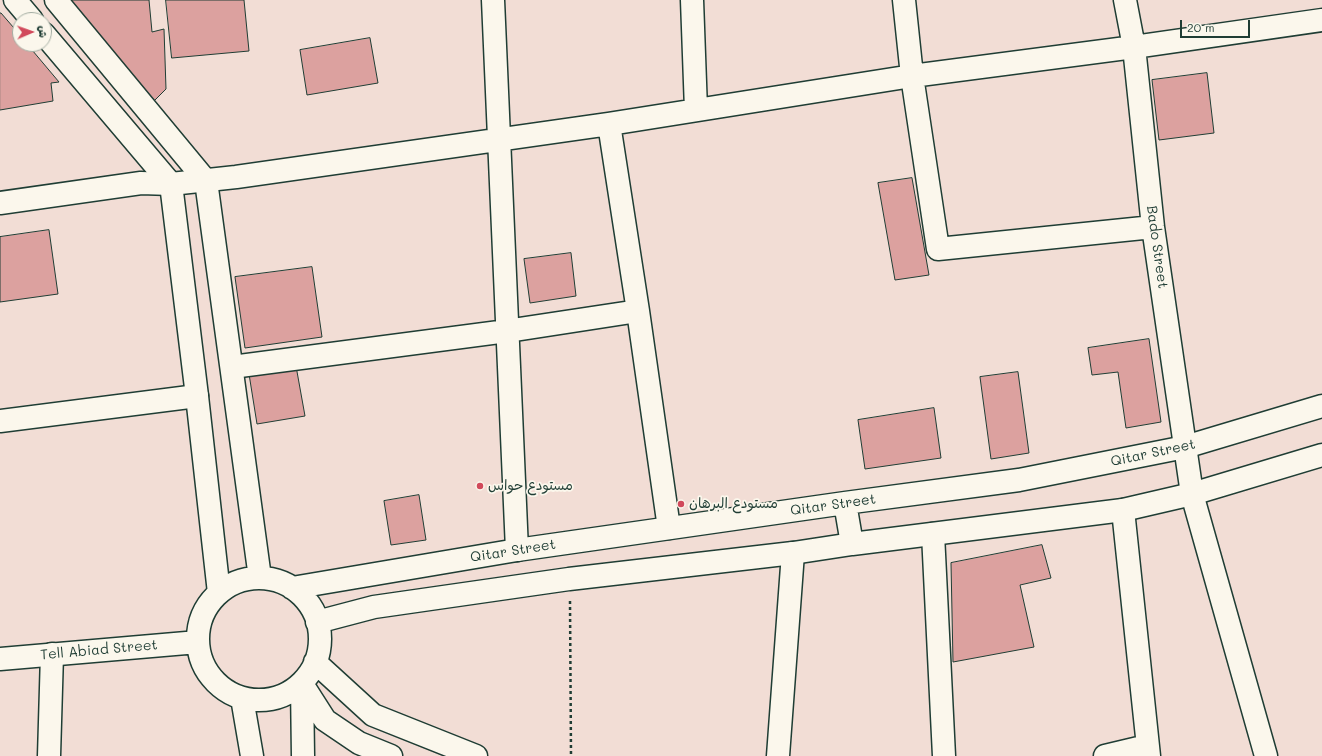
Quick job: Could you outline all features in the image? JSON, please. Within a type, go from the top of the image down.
[{"type":"street","points":[[15,0],[25,12]]},
{"type":"street","points":[[56,0],[206,181],[260,578]]},
{"type":"street","points":[[493,0],[517,550]]},
{"type":"street","points":[[692,0],[696,110]]},
{"type":"street","points":[[904,0],[912,76],[938,249],[1153,227]]},
{"type":"street","name":"Bado Street","points":[[1125,0],[1134,47],[1153,227],[1192,494],[1266,756]]},
{"type":"street","points":[[0,203],[141,183],[171,184],[206,181],[609,124],[912,76],[1134,47],[1322,20]]},
{"type":"street","points":[[52,43],[171,184],[198,396],[219,593]]},
{"type":"street","points":[[609,124],[638,311],[669,528]]},
{"type":"street","points":[[232,368],[507,331],[638,311]]},
{"type":"street","points":[[0,421],[198,396]]},
{"type":"street","name":"Qitar Street","points":[[292,588],[517,550],[845,503],[1019,480],[1185,447],[1322,406]]},
{"type":"street","points":[[317,622],[374,607],[569,579],[793,553],[852,544],[1123,510],[1192,494],[1322,455]]},
{"type":"street","points":[[845,503],[852,544]]},
{"type":"street","points":[[1106,756],[1148,751],[1123,510]]},
{"type":"street","points":[[933,534],[944,756]]},
{"type":"street","points":[[778,756],[793,553]]},
{"type":"street","points":[[260,578],[276,581],[292,588],[303,597],[311,608],[317,622],[320,642],[316,662],[302,684],[276,698],[259,700],[242,698],[225,690],[211,677],[202,660],[198,642],[201,620],[208,605],[219,593],[231,585],[245,580],[260,578]]},
{"type":"street","name":"Tell Abiad Street","points":[[0,659],[198,642]]},
{"type":"street","points":[[49,756],[52,654]]},
{"type":"street","points":[[316,662],[373,715],[476,756]]},
{"type":"street","points":[[302,684],[303,756]]},
{"type":"street","points":[[302,684],[325,720],[359,743],[391,756]]},
{"type":"street","points":[[242,698],[252,756]]},
{"type":"path","points":[[569,579],[571,756]]},
{"type":"building","points":[[68,0],[149,0],[152,32],[164,29],[166,89],[154,101]]},
{"type":"building","points":[[166,0],[244,0],[249,51],[172,58]]},
{"type":"building","points":[[1,13],[12,26],[12,52],[34,52],[59,82],[51,83],[53,101],[0,110]]},
{"type":"building","points":[[370,38],[378,83],[307,95],[300,50]]},
{"type":"building","points":[[1207,73],[1214,133],[1159,140],[1152,80]]},
{"type":"building","points":[[912,178],[929,275],[895,280],[878,183]]},
{"type":"building","points":[[49,230],[58,294],[0,302],[0,237]]},
{"type":"building","points":[[571,253],[576,296],[530,303],[524,259]]},
{"type":"building","points":[[312,267],[322,337],[245,348],[235,277]]},
{"type":"building","points":[[1149,339],[1161,422],[1126,428],[1118,372],[1092,375],[1088,348]]},
{"type":"building","points":[[296,366],[305,416],[257,424],[249,374]]},
{"type":"building","points":[[1018,372],[1029,453],[991,459],[980,377]]},
{"type":"building","points":[[934,408],[941,458],[865,469],[858,420]]},
{"type":"building","points":[[419,495],[426,540],[391,545],[384,501]]},
{"type":"building","points":[[1042,545],[1051,578],[1020,585],[1034,647],[953,662],[951,563]]},
{"type":"place","name":"مستودع حواس","points":[[480,486]]},
{"type":"place","name":"مستودع البرهان","points":[[681,504]]}]
